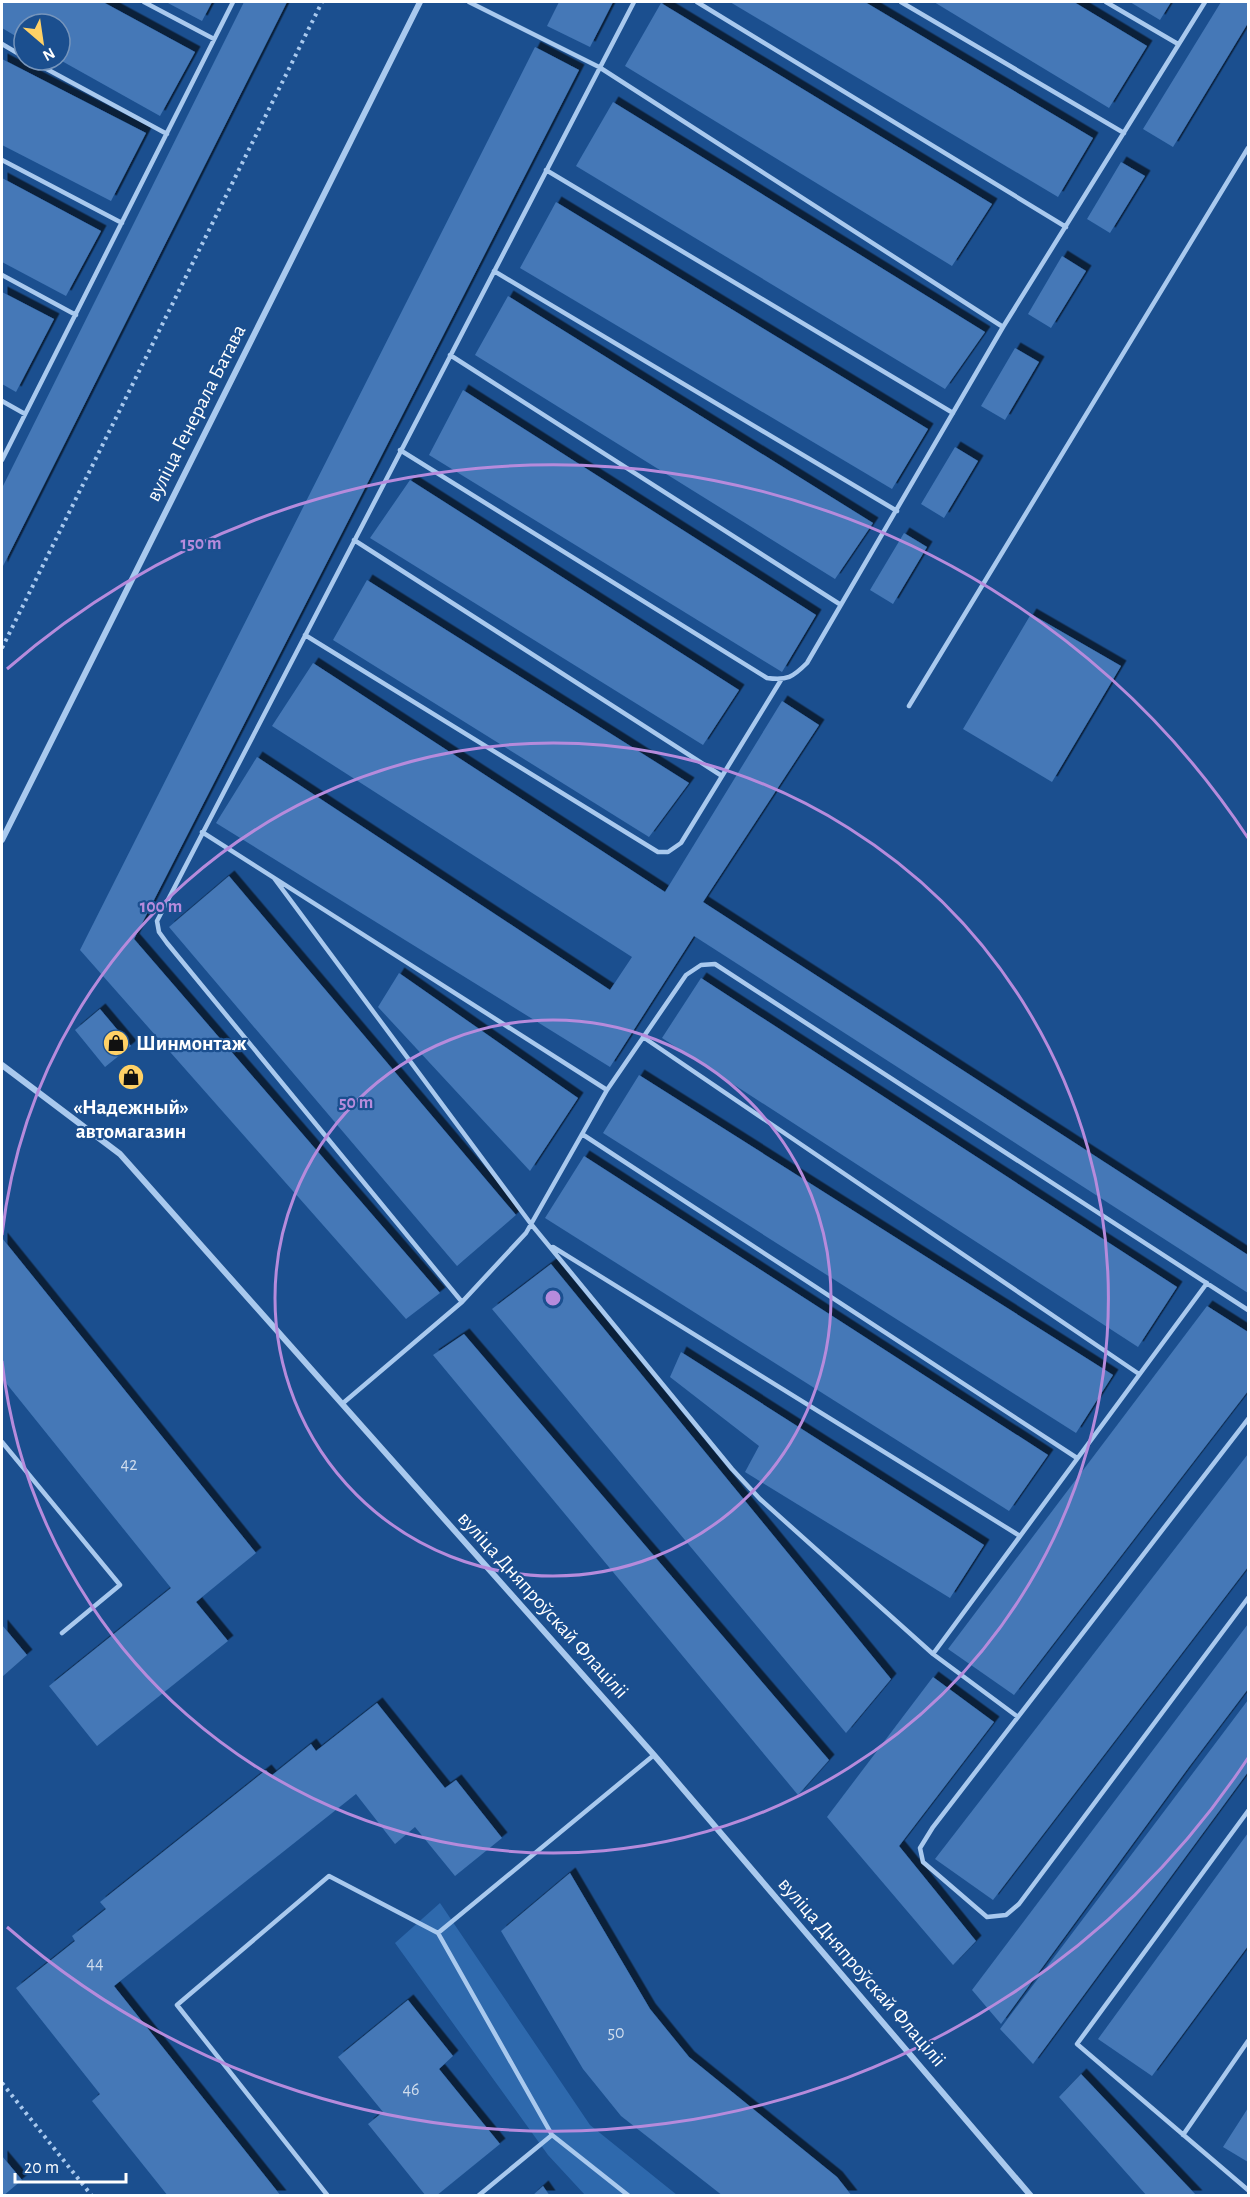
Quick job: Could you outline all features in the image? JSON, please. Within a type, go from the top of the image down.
[{"type":"street","name":"вуліца Генерала Батава","points":[[2,840],[420,2]]},
{"type":"street","name":"вуліца Дняпроўскай Флаціліі","points":[[2,1065],[120,1154],[654,1755],[1031,2196]]},
{"type":"lane","points":[[144,2],[214,39]]},
{"type":"lane","points":[[2,460],[233,2]]},
{"type":"lane","points":[[469,2],[599,67],[1003,327]]},
{"type":"lane","points":[[462,1302],[159,932],[157,921],[634,2]]},
{"type":"lane","points":[[697,2],[1066,227]]},
{"type":"lane","points":[[901,2],[1124,133]]},
{"type":"lane","points":[[1106,2],[1178,44]]},
{"type":"lane","points":[[400,450],[767,678],[781,680],[795,675],[807,663],[1003,327],[1205,2]]},
{"type":"lane","points":[[52,72],[167,134]]},
{"type":"lane","points":[[909,706],[1248,148]]},
{"type":"lane","points":[[2,160],[122,223]]},
{"type":"lane","points":[[546,170],[953,413]]},
{"type":"lane","points":[[494,272],[897,511]]},
{"type":"lane","points":[[2,276],[76,315]]},
{"type":"lane","points":[[450,355],[841,605]]},
{"type":"lane","points":[[2,401],[25,414]]},
{"type":"lane","points":[[354,540],[722,776]]},
{"type":"lane","points":[[305,635],[658,852],[668,852],[681,843],[781,680]]},
{"type":"lane","points":[[202,832],[607,1090]]},
{"type":"lane","points":[[274,878],[531,1224],[732,1468],[760,1499],[933,1654],[1018,1717]]},
{"type":"lane","points":[[342,1404],[462,1302],[526,1233],[607,1090],[686,975],[701,965],[715,964],[1248,1310]]},
{"type":"lane","points":[[643,1037],[1139,1374]]},
{"type":"lane","points":[[582,1134],[1077,1458]]},
{"type":"lane","points":[[548,1245],[1020,1536]]},
{"type":"lane","points":[[933,1654],[1207,1283]]},
{"type":"lane","points":[[1248,1419],[933,1827],[920,1848],[923,1862],[987,1917],[1006,1915],[1019,1905],[1248,1598]]},
{"type":"lane","points":[[2,1442],[120,1585],[62,1633]]},
{"type":"lane","points":[[438,1933],[654,1755]]},
{"type":"lane","points":[[1248,1811],[1077,2044],[1248,2190]]},
{"type":"lane","points":[[328,2196],[177,2005],[330,1876],[438,1933],[552,2135],[629,2196]]},
{"type":"lane","points":[[1184,2135],[1248,2041]]},
{"type":"lane","points":[[477,2196],[552,2135]]},
{"type":"path","points":[[2,648],[322,2]]},
{"type":"path","points":[[2,2083],[92,2196]]},
{"type":"shaded area","points":[[440,1903],[590,2125],[677,2195],[585,2195],[548,2155],[395,1943]]},
{"type":"building","points":[[2,2],[103,2],[195,52],[160,116],[72,67],[72,12],[12,12],[12,34],[2,28]]},
{"type":"building","points":[[166,2],[212,2],[202,21]]},
{"type":"building","points":[[244,2],[287,2],[2,568],[2,488]]},
{"type":"building","points":[[559,2],[613,2],[590,47],[547,26]]},
{"type":"building","points":[[730,2],[865,2],[1093,138],[1058,197]]},
{"type":"building","points":[[934,2],[1074,2],[1147,46],[1109,108]]},
{"type":"building","points":[[1130,2],[1171,2],[1160,20]]},
{"type":"building","points":[[1221,2],[1248,2],[1248,23],[1173,147],[1143,129]]},
{"type":"building","points":[[661,3],[992,204],[952,266],[625,66]]},
{"type":"building","points":[[535,47],[579,70],[134,939],[440,1293],[406,1319],[80,950]]},
{"type":"building","points":[[2,59],[12,64],[12,72],[27,72],[146,133],[111,201],[2,145]]},
{"type":"building","points":[[613,102],[985,332],[945,389],[576,166]]},
{"type":"building","points":[[1121,162],[1145,176],[1110,233],[1087,219]]},
{"type":"building","points":[[2,178],[101,231],[66,296],[2,262]]},
{"type":"building","points":[[556,202],[928,429],[892,489],[520,268]]},
{"type":"building","points":[[1062,256],[1086,271],[1051,328],[1028,314]]},
{"type":"building","points":[[2,292],[54,319],[16,392],[2,384]]},
{"type":"building","points":[[508,296],[873,523],[835,579],[475,355]]},
{"type":"building","points":[[1015,348],[1039,362],[1005,420],[981,406]]},
{"type":"building","points":[[463,390],[816,615],[782,672],[429,455]]},
{"type":"building","points":[[955,447],[978,461],[944,518],[921,504]]},
{"type":"building","points":[[410,480],[739,690],[703,745],[370,538]]},
{"type":"building","points":[[904,533],[927,547],[893,604],[870,590]]},
{"type":"building","points":[[367,580],[689,783],[649,837],[333,640]]},
{"type":"building","points":[[1031,614],[1121,666],[1052,782],[963,729]]},
{"type":"building","points":[[313,663],[665,892],[782,701],[819,725],[703,902],[1248,1255],[1248,1293],[694,936],[610,1067],[216,823],[257,757],[610,990],[632,957],[272,726]]},
{"type":"building","points":[[229,876],[516,1215],[457,1266],[169,927]]},
{"type":"building","points":[[399,973],[578,1098],[530,1171],[378,1007]]},
{"type":"building","points":[[701,978],[1177,1287],[1138,1347],[662,1038]]},
{"type":"building","points":[[100,1009],[131,1046],[105,1067],[75,1030]]},
{"type":"building","points":[[639,1075],[1113,1375],[1076,1433],[603,1133]]},
{"type":"building","points":[[584,1156],[1048,1455],[1009,1511],[545,1218]]},
{"type":"building","points":[[2,1238],[256,1553],[196,1602],[228,1641],[97,1746],[49,1686],[171,1588],[2,1378]]},
{"type":"building","points":[[551,1264],[891,1679],[846,1733],[492,1309]]},
{"type":"building","points":[[1207,1306],[1248,1332],[1248,1391],[1014,1695],[948,1649]]},
{"type":"building","points":[[464,1334],[829,1760],[798,1795],[433,1355]]},
{"type":"building","points":[[681,1352],[984,1545],[950,1598],[745,1472],[759,1446],[670,1377]]},
{"type":"building","points":[[1248,1454],[1248,1567],[993,1900],[935,1859]]},
{"type":"building","points":[[1248,1624],[1248,1689],[1001,2024],[972,1990]]},
{"type":"building","points":[[2,1625],[27,1655],[2,1677]]},
{"type":"building","points":[[933,1677],[994,1722],[899,1846],[976,1941],[953,1965],[827,1817]]},
{"type":"building","points":[[1248,1700],[1248,1772],[1033,2064],[1000,2029]]},
{"type":"building","points":[[377,1703],[445,1788],[456,1780],[502,1838],[455,1876],[415,1827],[395,1844],[356,1794],[114,1986],[281,2196],[168,2196],[92,2101],[100,2094],[16,1988],[75,1941],[72,1936],[106,1909],[100,1902],[266,1770],[271,1776],[311,1744],[316,1751]]},
{"type":"building","points":[[1248,1833],[1248,1946],[1152,2076],[1098,2039]]},
{"type":"building","points":[[570,1873],[650,2009],[689,2057],[837,2177],[852,2196],[723,2196],[621,2116],[583,2069],[501,1931]]},
{"type":"building","points":[[408,2000],[453,2056],[439,2069],[500,2144],[436,2196],[426,2196],[368,2124],[383,2112],[338,2057]]},
{"type":"building","points":[[1081,2074],[1197,2196],[1147,2196],[1059,2097]]},
{"type":"building","points":[[1248,2108],[1248,2162],[1223,2147]]},
{"type":"building","points":[[2,2156],[22,2180],[3,2196],[2,2196]]},
{"type":"building","points":[[543,2186],[550,2196],[532,2196]]},
{"type":"place","name":"Шинмонтаж","points":[[116,1043]]},
{"type":"place","name":"«Надежный» автомагазин","points":[[131,1077]]}]
